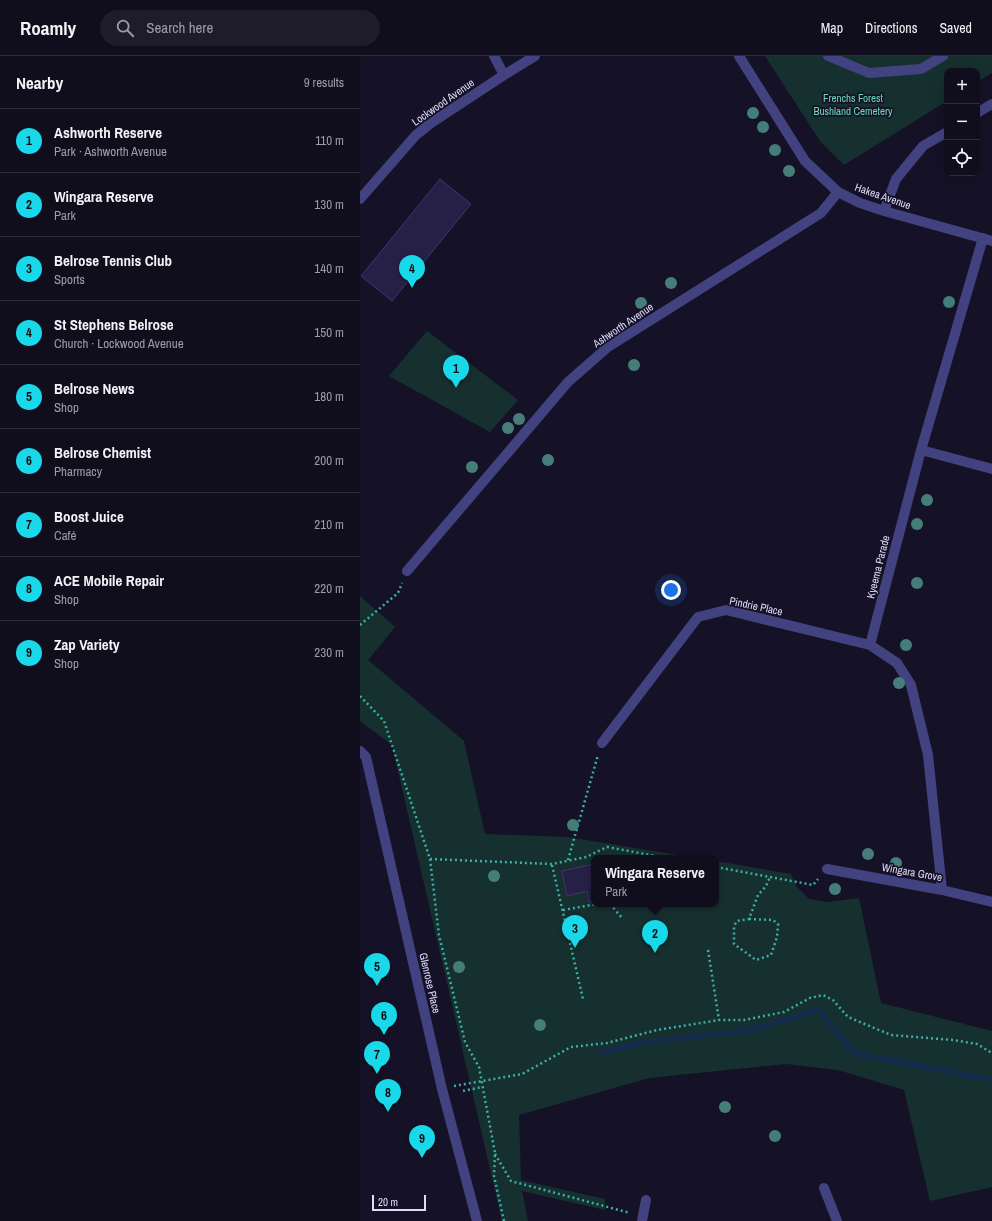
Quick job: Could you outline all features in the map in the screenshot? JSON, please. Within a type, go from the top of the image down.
[{"type":"street","points":[[494,56],[504,75]]},
{"type":"street","name":"Lockwood Avenue","points":[[360,199],[416,135],[431,123],[535,56]]},
{"type":"street","name":"Hakea Avenue","points":[[738,56],[805,161],[838,192],[860,203],[987,240]]},
{"type":"street","points":[[828,56],[869,72],[921,69],[943,56]]},
{"type":"street","points":[[980,111],[992,104]]},
{"type":"street","points":[[884,210],[896,179],[923,146],[944,134]]},
{"type":"street","name":"Ashworth Avenue","points":[[407,571],[568,382],[608,347],[821,213],[838,192]]},
{"type":"street","name":"Kyeema Parade","points":[[870,645],[921,450],[987,240]]},
{"type":"street","points":[[921,450],[992,469]]},
{"type":"street","name":"Pindrie Place","points":[[602,743],[698,617],[726,610],[870,645]]},
{"type":"street","points":[[870,645],[897,663],[911,685],[928,755],[942,890]]},
{"type":"street","name":"Glenrose Place","points":[[360,751],[366,757],[442,1089],[477,1221]]},
{"type":"street","name":"Wingara Grove","points":[[827,869],[942,890],[992,902]]},
{"type":"street","points":[[824,1188],[837,1221]]},
{"type":"street","points":[[642,1219],[646,1200]]},
{"type":"path","points":[[360,625],[398,593],[407,571]]},
{"type":"path","points":[[360,696],[384,721],[430,859],[439,935],[465,1042],[479,1067],[495,1153],[494,1176],[504,1221]]},
{"type":"path","points":[[568,860],[602,743]]},
{"type":"path","points":[[430,859],[552,864],[586,857],[607,847],[651,855]]},
{"type":"path","points":[[552,864],[583,999]]},
{"type":"path","points":[[719,868],[813,885],[827,869]]},
{"type":"path","points":[[749,919],[758,895],[766,886],[770,877]]},
{"type":"path","points":[[563,910],[591,905]]},
{"type":"path","points":[[613,907],[623,919]]},
{"type":"path","points":[[749,919],[773,920],[778,924],[776,937],[770,955],[756,960],[734,944],[734,926],[737,921],[749,919]]},
{"type":"path","points":[[708,950],[719,1020]]},
{"type":"path","points":[[442,1089],[522,1074],[570,1047],[607,1043],[657,1030],[719,1020],[744,1020],[784,1012],[810,998],[823,995],[833,1000],[848,1017],[891,1035],[953,1040],[977,1044],[992,1053]]},
{"type":"path","points":[[463,1091],[482,1087]]},
{"type":"path","points":[[495,1153],[511,1181],[642,1219]]},
{"type":"green space","name":"Frenchs Forest Bushland Cemetery","points":[[765,56],[992,56],[992,73],[980,80],[980,68],[944,68],[944,103],[844,165],[820,141]]},
{"type":"green space","points":[[427,331],[518,400],[490,432],[389,376]]},
{"type":"green space","points":[[360,596],[395,627],[368,660],[464,741],[485,834],[568,837],[678,855],[591,855],[591,907],[719,907],[719,862],[791,874],[796,886],[809,899],[828,902],[859,898],[881,1003],[992,1031],[992,1187],[930,1201],[904,1090],[838,1070],[786,1064],[649,1078],[519,1115],[521,1180],[605,1199],[605,1210],[522,1191],[528,1221],[502,1221],[392,745],[360,721]]},
{"type":"building","points":[[440,179],[471,204],[392,301],[361,276]]},
{"type":"building","points":[[591,865],[591,902],[589,902],[587,891],[567,896],[562,871]]},
{"type":"waterway","points":[[601,1053],[645,1042],[750,1030],[819,1010],[854,1053],[992,1080]]},
{"type":"place","name":"St Stephens Belrose","points":[[412,288]]},
{"type":"place","name":"Ashworth Reserve","points":[[456,388]]},
{"type":"place","name":"Belrose Tennis Club","points":[[575,948]]},
{"type":"place","name":"Wingara Reserve","points":[[655,953]]},
{"type":"place","name":"Belrose News","points":[[377,986]]},
{"type":"place","name":"Belrose Chemist","points":[[384,1035]]},
{"type":"place","name":"Boost Juice","points":[[377,1074]]},
{"type":"place","name":"ACE Mobile Repair","points":[[388,1112]]},
{"type":"place","name":"Zap Variety","points":[[422,1158]]}]
